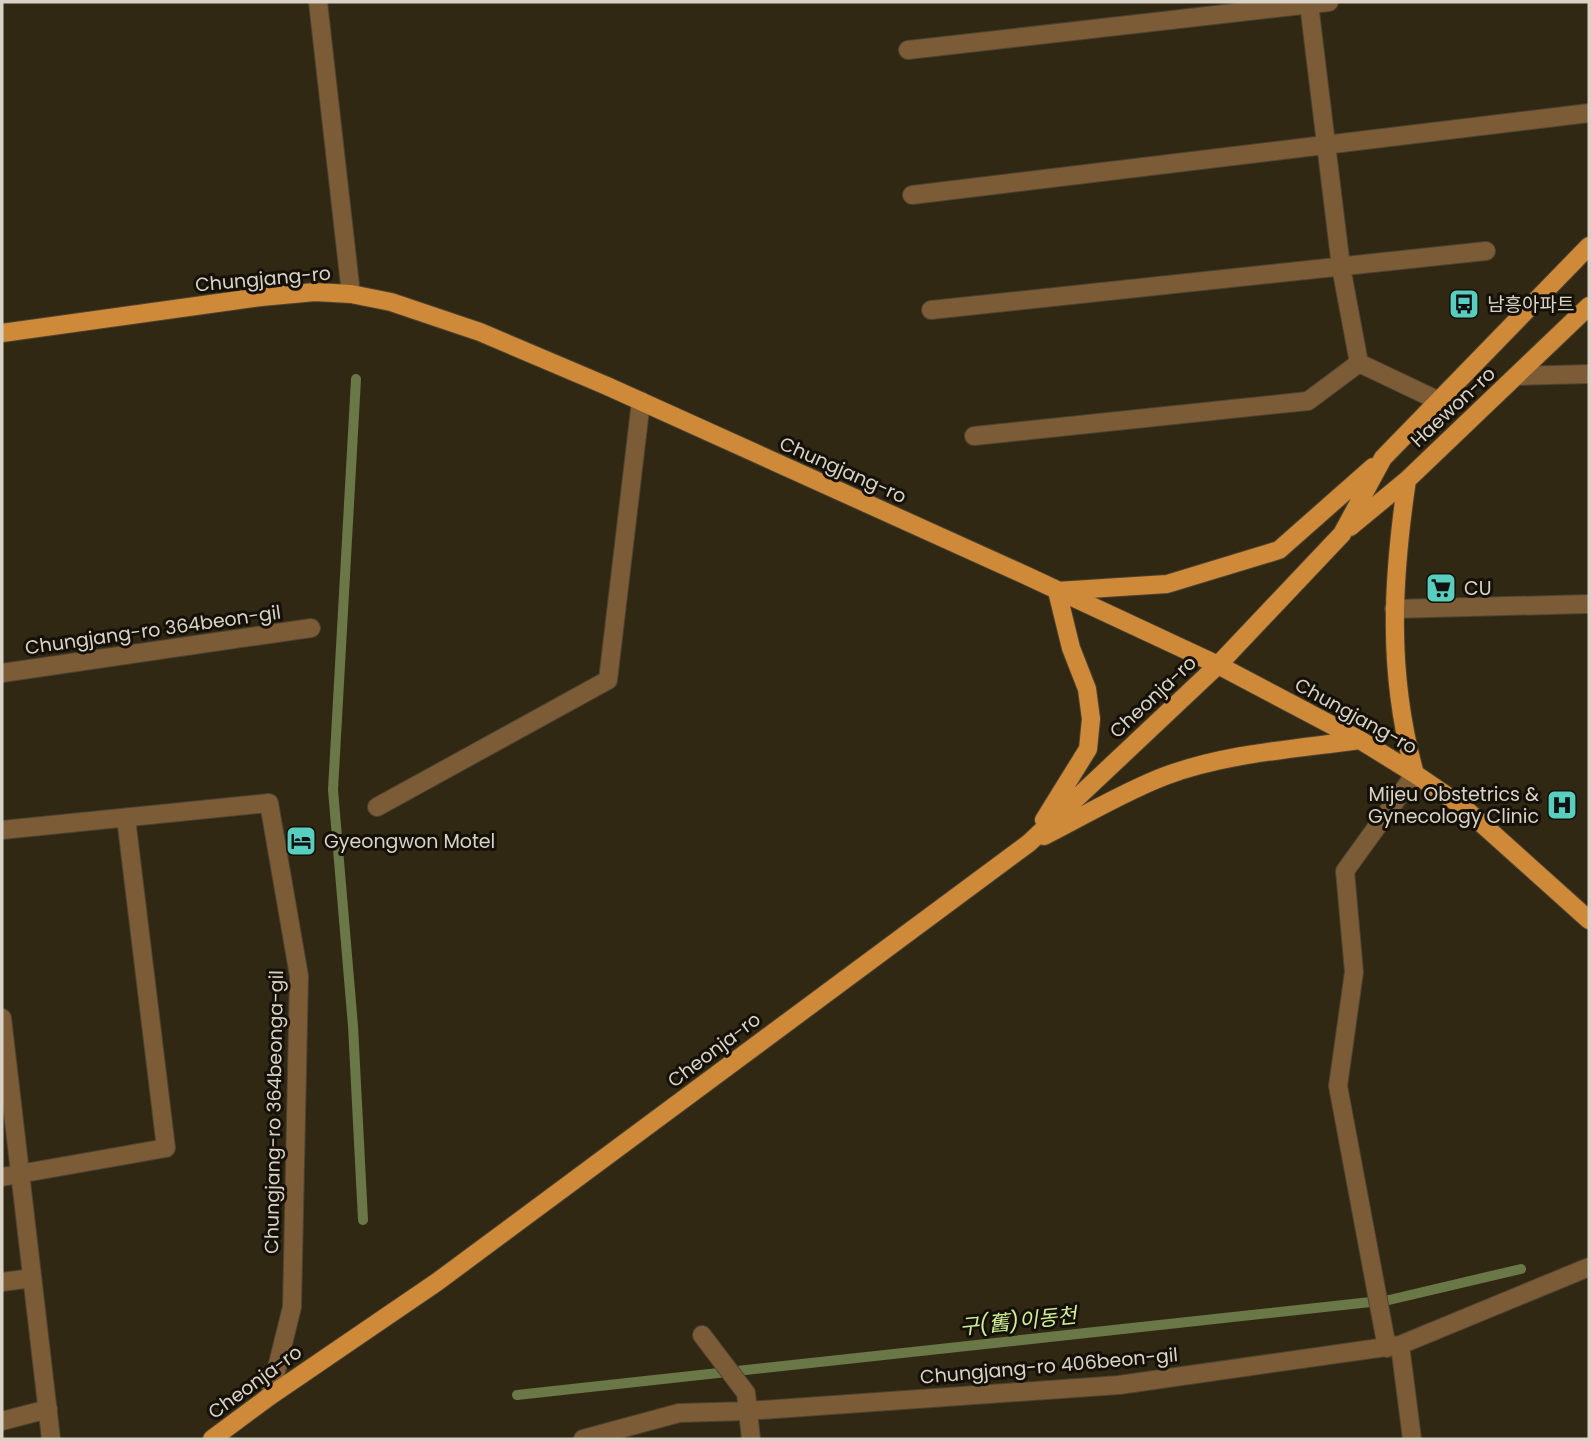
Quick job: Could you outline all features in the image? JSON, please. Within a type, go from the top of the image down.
[{"type":"main road","points":[[1029,843],[1088,750],[1091,719],[1087,689],[1071,648],[1057,590],[1167,584],[1279,550],[1383,458],[1589,246]]},
{"type":"main road","name":"Chungjang-ro","points":[[2,333],[314,292],[351,294],[391,302],[480,332],[641,401],[1057,590],[1218,665],[1360,740],[1462,807],[1589,920]]},
{"type":"main road","name":"Haewon-ro","points":[[1342,534],[1407,480],[1589,306]]},
{"type":"main road","points":[[1342,534],[1383,458]]},
{"type":"main road","points":[[1407,480],[1396,558],[1395,663],[1399,704],[1415,774]]},
{"type":"main road","name":"Cheonja-ro","points":[[212,1439],[437,1282],[1029,843],[1218,665],[1342,534]]},
{"type":"main road","points":[[1029,843],[1142,786],[1191,768],[1236,756],[1360,740]]},
{"type":"street","points":[[318,2],[351,294]]},
{"type":"street","points":[[908,50],[1329,2]]},
{"type":"street","points":[[1309,4],[1341,267],[1359,363]]},
{"type":"street","points":[[912,195],[1589,113]]},
{"type":"street","points":[[931,310],[1486,251]]},
{"type":"street","points":[[1359,363],[1439,401]]},
{"type":"street","points":[[974,436],[1308,401],[1359,363]]},
{"type":"street","points":[[1516,376],[1589,374]]},
{"type":"street","points":[[377,807],[608,680],[641,401]]},
{"type":"street","points":[[1394,609],[1589,604]]},
{"type":"street","name":"Chungjang-ro 364beon-gil","points":[[2,673],[311,628]]},
{"type":"street","points":[[1412,1439],[1394,1347],[1382,1324],[1338,1086],[1354,972],[1345,871],[1415,774]]},
{"type":"street","name":"Chungjang-ro 364beonga-gil","points":[[2,830],[269,803],[299,976],[292,1307],[270,1396]]},
{"type":"street","points":[[2,1177],[166,1148],[127,818]]},
{"type":"street","points":[[2,1018],[51,1439]]},
{"type":"street","name":"Chungjang-ro 406beon-gil","points":[[583,1439],[679,1413],[746,1402],[1119,1385],[1394,1347],[1586,1274]]},
{"type":"street","points":[[2,1282],[32,1278]]},
{"type":"street","points":[[702,1335],[719,1357],[746,1402],[751,1439]]},
{"type":"street","points":[[2,1421],[48,1409]]},
{"type":"waterway","points":[[356,379],[333,790],[353,1026],[363,1220]]},
{"type":"waterway","name":"구(舊)이동천","points":[[517,1395],[1389,1300],[1521,1269]]},
{"type":"place","name":"남흥아파트","points":[[1464,304]]},
{"type":"place","name":"CU","points":[[1441,588]]},
{"type":"place","name":"Mijeu Obstetrics & Gynecology Clinic","points":[[1562,805]]},
{"type":"place","name":"Gyeongwon Motel","points":[[301,841]]}]
